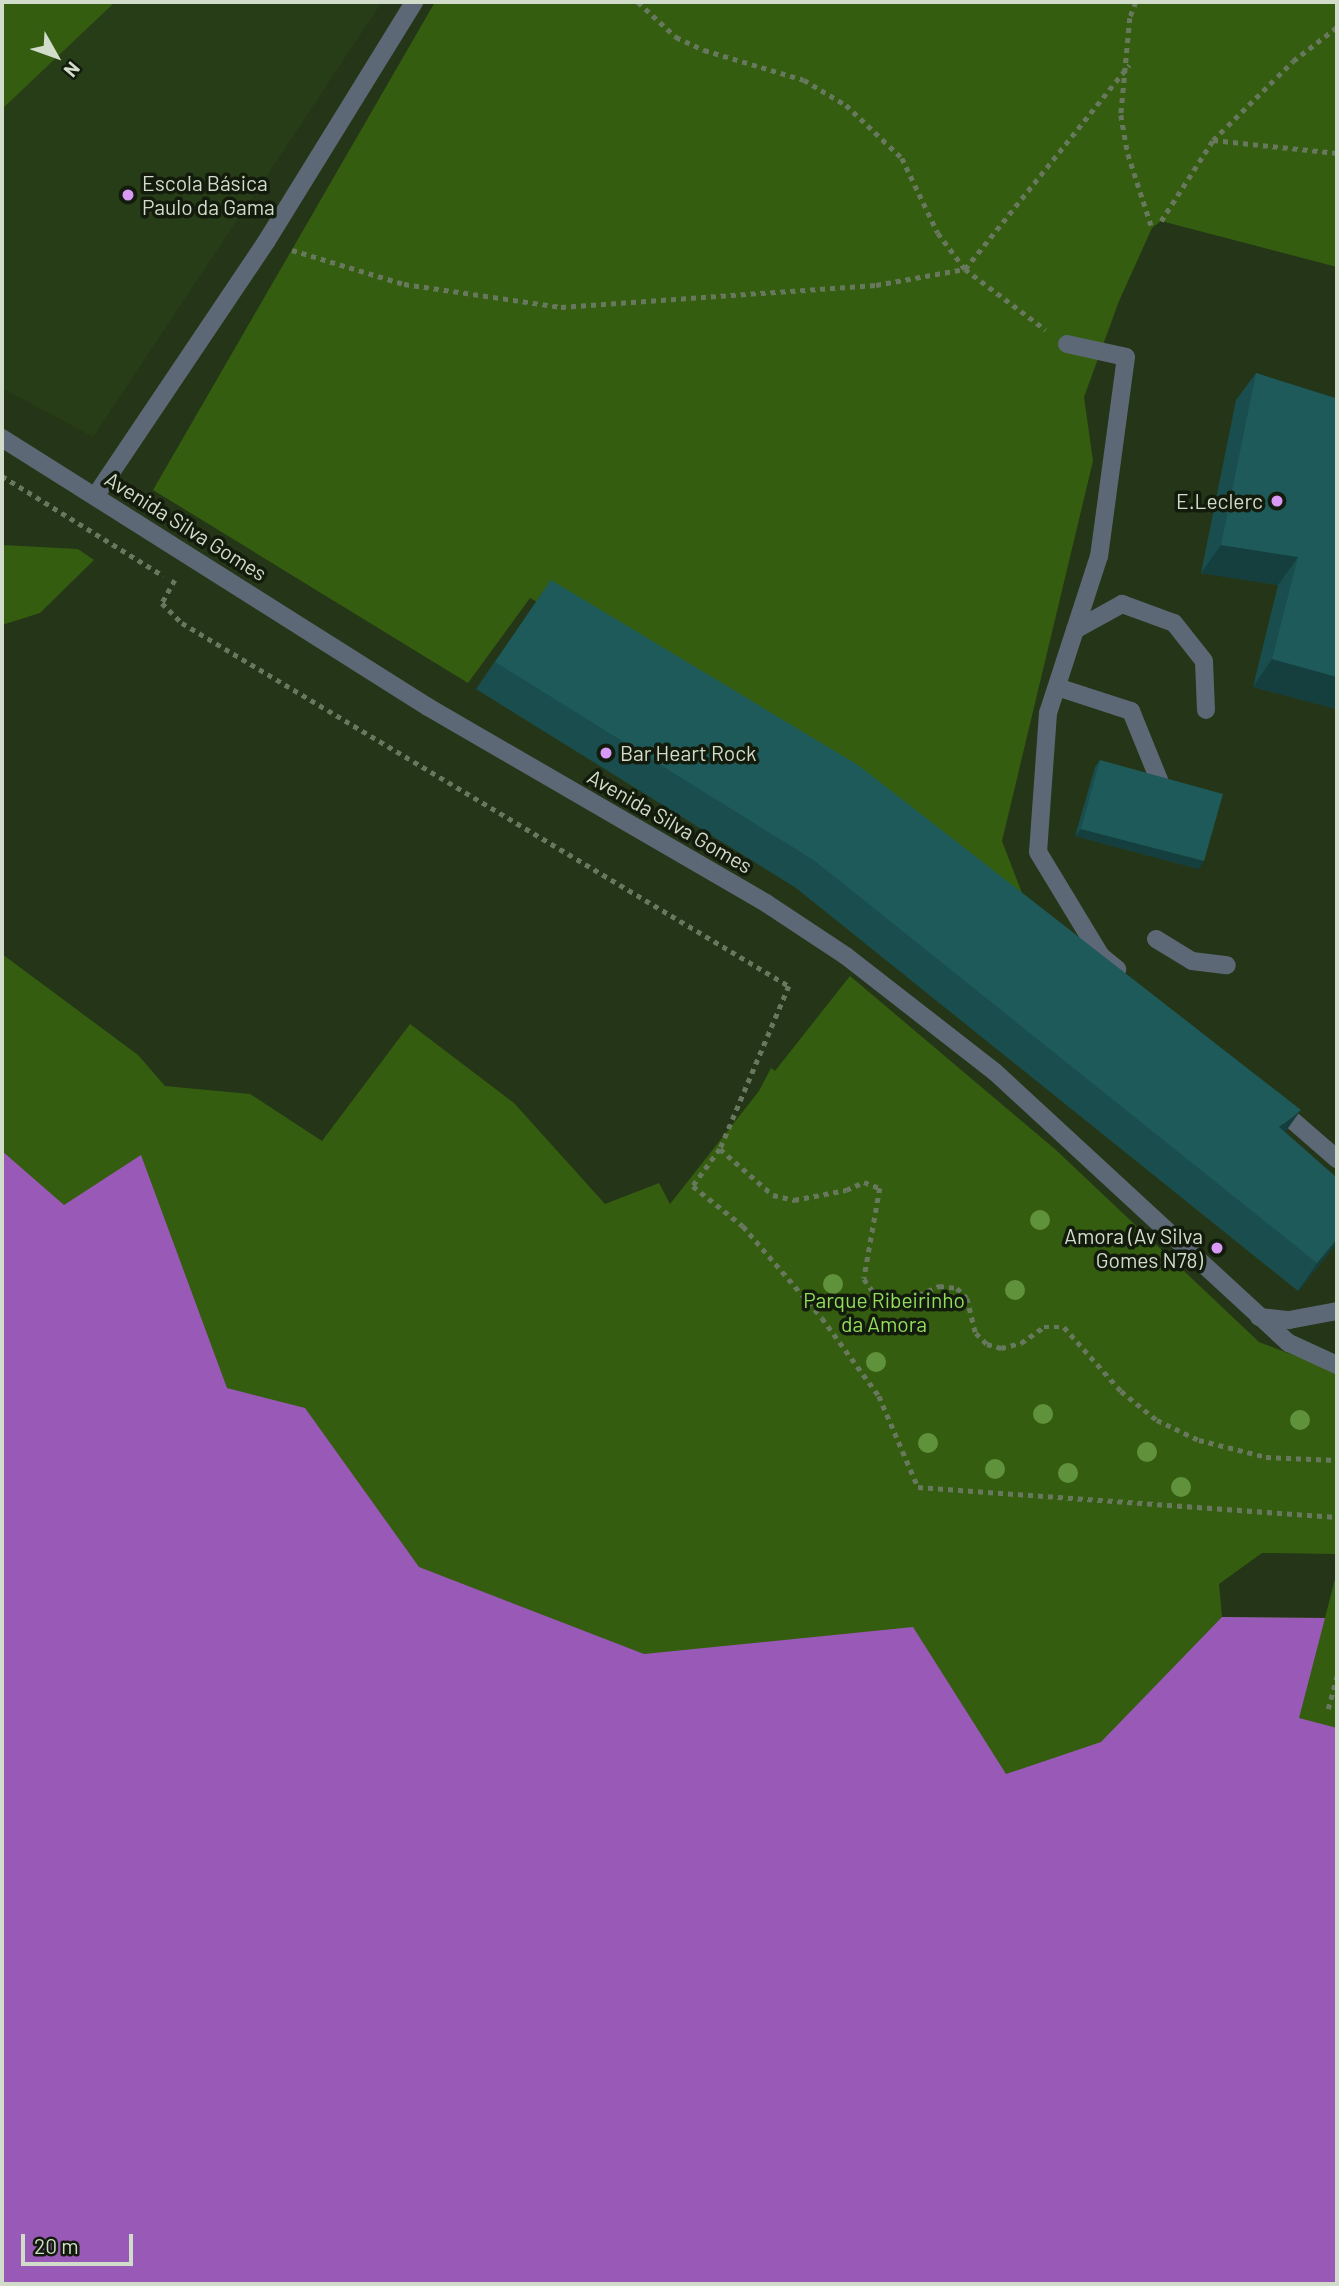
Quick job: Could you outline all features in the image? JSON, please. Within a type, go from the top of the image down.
[{"type":"street","points":[[96,495],[266,242],[414,2]]},
{"type":"street","points":[[1067,344],[1126,357],[1099,556],[1048,713],[1038,852],[1101,956],[1129,980]]},
{"type":"street","name":"Avenida Silva Gomes","points":[[2,438],[428,707],[766,903],[846,956],[995,1072],[1289,1343],[1337,1365]]},
{"type":"street","points":[[1075,630],[1122,604],[1174,622],[1204,661],[1206,710]]},
{"type":"street","points":[[1057,687],[1131,711],[1173,814]]},
{"type":"street","points":[[1156,939],[1192,961],[1227,965]]},
{"type":"street","points":[[1264,1095],[1337,1159]]},
{"type":"street","points":[[1259,1317],[1289,1320],[1337,1311]]},
{"type":"path","points":[[638,2],[676,37],[704,50],[804,80],[846,105],[902,158],[938,233],[965,269],[1067,344]]},
{"type":"path","points":[[1136,2],[1130,18],[1129,65],[1121,115],[1128,154],[1152,228]]},
{"type":"path","points":[[1161,221],[1213,140],[1293,61],[1337,27]]},
{"type":"path","points":[[266,242],[404,284],[561,307],[876,285],[965,269],[1129,65]]},
{"type":"path","points":[[1213,140],[1337,153]]},
{"type":"path","points":[[2,476],[150,570],[176,580],[162,603],[182,624],[789,986],[720,1149],[693,1186],[743,1226],[822,1318],[879,1396],[918,1487],[1337,1517]]},
{"type":"path","points":[[720,1149],[773,1195],[794,1200],[846,1190],[864,1182],[880,1188],[864,1279],[882,1304],[900,1303],[939,1286],[957,1288],[967,1298],[969,1318],[987,1344],[1001,1348],[1021,1343],[1044,1327],[1064,1327],[1121,1391],[1157,1420],[1199,1440],[1266,1458],[1337,1460]]},
{"type":"path","points":[[1328,1709],[1337,1675]]},
{"type":"shaded area","name":"Escola Básica Paulo da Gama","points":[[2,2],[382,2],[93,437],[2,388]]},
{"type":"shaded area","points":[[2,1151],[64,1205],[141,1155],[227,1388],[305,1408],[419,1567],[644,1654],[913,1627],[1006,1774],[1101,1742],[1222,1617],[1325,1618],[1299,1718],[1337,1728],[1337,2284],[2,2284]]},
{"type":"green space","points":[[2,2],[115,2],[2,109]]},
{"type":"green space","points":[[435,2],[1337,2],[1337,267],[1161,221],[1152,228],[1119,301],[1084,397],[1093,461],[1002,841],[1040,940],[823,760],[530,598],[468,683],[153,490]]},
{"type":"green space","points":[[2,545],[78,549],[94,560],[40,613],[2,625]]},
{"type":"green space","name":"Parque Ribeirinho da Amora","points":[[2,954],[138,1055],[165,1086],[250,1094],[322,1141],[410,1024],[514,1103],[605,1204],[659,1183],[670,1204],[759,1091],[771,1068],[775,1071],[850,976],[1056,1150],[1259,1342],[1333,1370],[1337,1374],[1337,1554],[1262,1553],[1219,1584],[1222,1617],[1325,1618],[1337,1571],[1337,2284],[2,2284]]},
{"type":"building","name":"E.Leclerc","points":[[1256,373],[1337,399],[1337,677],[1272,659],[1298,557],[1221,545]]},
{"type":"building","points":[[551,580],[858,765],[1301,1110],[1279,1127],[1337,1178],[1337,1239],[1317,1263],[815,861],[495,662]]},
{"type":"building","points":[[1100,760],[1223,794],[1204,861],[1081,829]]},
{"type":"place","name":"Escola Básica Paulo da Gama","points":[[128,195]]},
{"type":"place","name":"E.Leclerc","points":[[1277,501]]},
{"type":"place","name":"Bar Heart Rock","points":[[606,753]]},
{"type":"place","name":"Amora (Av Silva Gomes N78)","points":[[1217,1248]]}]
